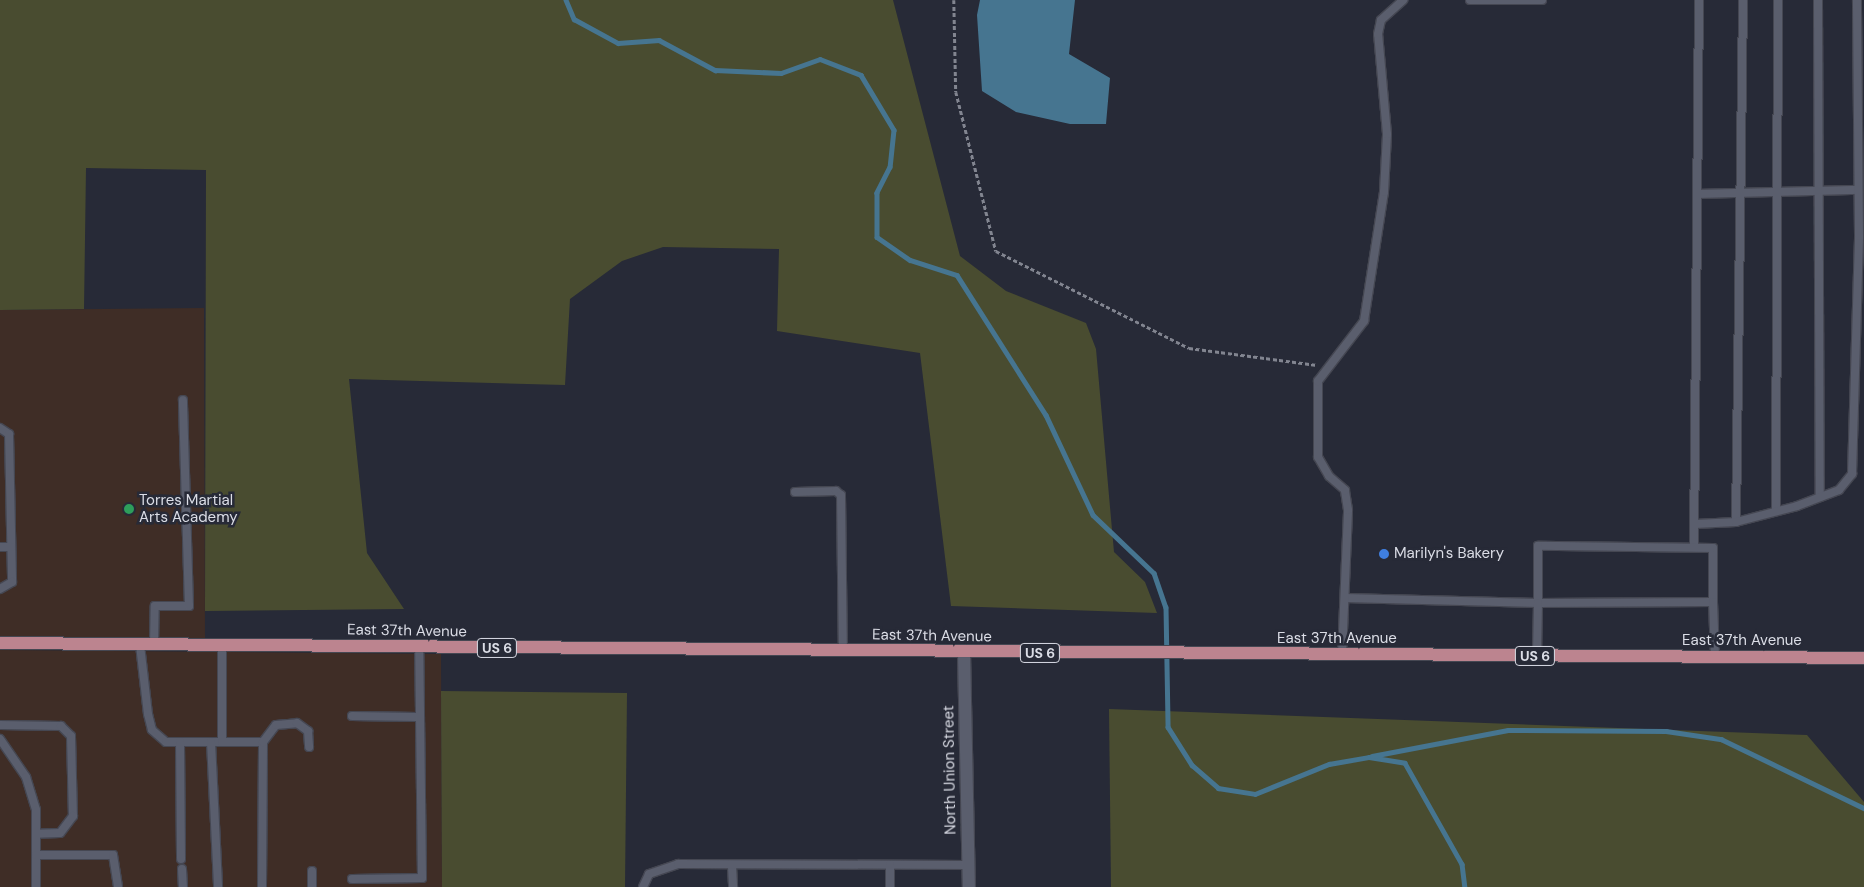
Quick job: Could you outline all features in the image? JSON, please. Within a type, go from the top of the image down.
[{"type":"main road","name":"East 37th Avenue","points":[[0,643],[964,653],[1864,658]]},
{"type":"street","name":"North Union Street","points":[[964,653],[969,887]]},
{"type":"lane","points":[[1342,655],[1346,490],[1329,476],[1318,457],[1318,381],[1325,366],[1364,321],[1384,192],[1387,134],[1378,34],[1381,20],[1403,0]]},
{"type":"lane","points":[[1470,0],[1542,0]]},
{"type":"lane","points":[[1694,547],[1700,194],[1700,0]]},
{"type":"lane","points":[[1736,522],[1743,0]]},
{"type":"lane","points":[[1776,511],[1778,0]]},
{"type":"lane","points":[[1818,0],[1820,497]]},
{"type":"lane","points":[[1695,524],[1736,522],[1820,497],[1839,490],[1853,466],[1857,190],[1857,0]]},
{"type":"lane","points":[[1700,194],[1857,190]]},
{"type":"lane","points":[[154,645],[155,606],[189,606],[183,400]]},
{"type":"lane","points":[[0,428],[9,434],[12,582],[0,589]]},
{"type":"lane","points":[[795,492],[836,491],[841,495],[843,652]]},
{"type":"lane","points":[[1537,656],[1538,546],[1713,548],[1715,657]]},
{"type":"lane","points":[[0,547],[11,547]]},
{"type":"lane","points":[[1344,598],[1538,603],[1713,602]]},
{"type":"lane","points":[[140,645],[152,730],[166,742],[263,742]]},
{"type":"lane","points":[[222,646],[222,742]]},
{"type":"lane","points":[[352,879],[422,878],[417,717],[419,648]]},
{"type":"lane","points":[[352,716],[417,717]]},
{"type":"lane","points":[[265,885],[263,742],[276,725],[297,723],[308,731],[309,747]]},
{"type":"lane","points":[[0,725],[61,726],[71,736],[73,816],[60,833],[36,834]]},
{"type":"lane","points":[[0,739],[26,777],[36,810],[36,887]]},
{"type":"lane","points":[[180,742],[181,859]]},
{"type":"lane","points":[[211,742],[218,887]]},
{"type":"lane","points":[[36,855],[113,855],[118,887]]},
{"type":"lane","points":[[890,865],[890,887]]},
{"type":"lane","points":[[643,887],[649,874],[662,867],[968,865]]},
{"type":"lane","points":[[732,866],[733,887]]},
{"type":"lane","points":[[182,869],[184,887]]},
{"type":"lane","points":[[312,871],[312,887]]},
{"type":"path","points":[[954,0],[956,92],[996,251],[1189,348],[1325,366]]},
{"type":"shaded area","points":[[204,308],[205,641],[0,638],[0,310]]},
{"type":"shaded area","points":[[0,650],[441,654],[442,887],[0,887]]},
{"type":"green space","points":[[0,0],[893,0],[960,256],[1006,291],[1086,323],[1096,349],[1114,552],[1145,582],[1157,613],[951,606],[920,353],[777,331],[779,249],[663,247],[622,261],[570,299],[565,385],[349,379],[367,553],[404,609],[205,611],[206,170],[86,168],[84,309],[0,310]]},
{"type":"green space","points":[[441,691],[627,693],[625,887],[442,887]]},
{"type":"green space","points":[[1109,709],[1807,735],[1864,802],[1864,887],[1111,887]]},
{"type":"water","points":[[980,0],[1075,0],[1069,54],[1110,78],[1106,124],[1070,124],[1016,112],[982,91],[977,15]]},
{"type":"waterway","points":[[566,0],[574,19],[618,43],[659,40],[715,70],[781,73],[820,59],[861,75],[894,130],[890,167],[877,193],[877,237],[910,260],[957,275],[1046,415],[1093,515],[1154,573],[1166,607],[1168,727],[1192,765],[1218,788],[1255,794],[1329,764],[1369,757],[1405,763],[1462,864],[1465,887]]},
{"type":"waterway","points":[[1372,756],[1508,730],[1666,731],[1721,739],[1864,808]]},
{"type":"place","name":"Torres Martial Arts Academy","points":[[129,509]]},
{"type":"place","name":"Marilyn's Bakery","points":[[1384,554]]}]
